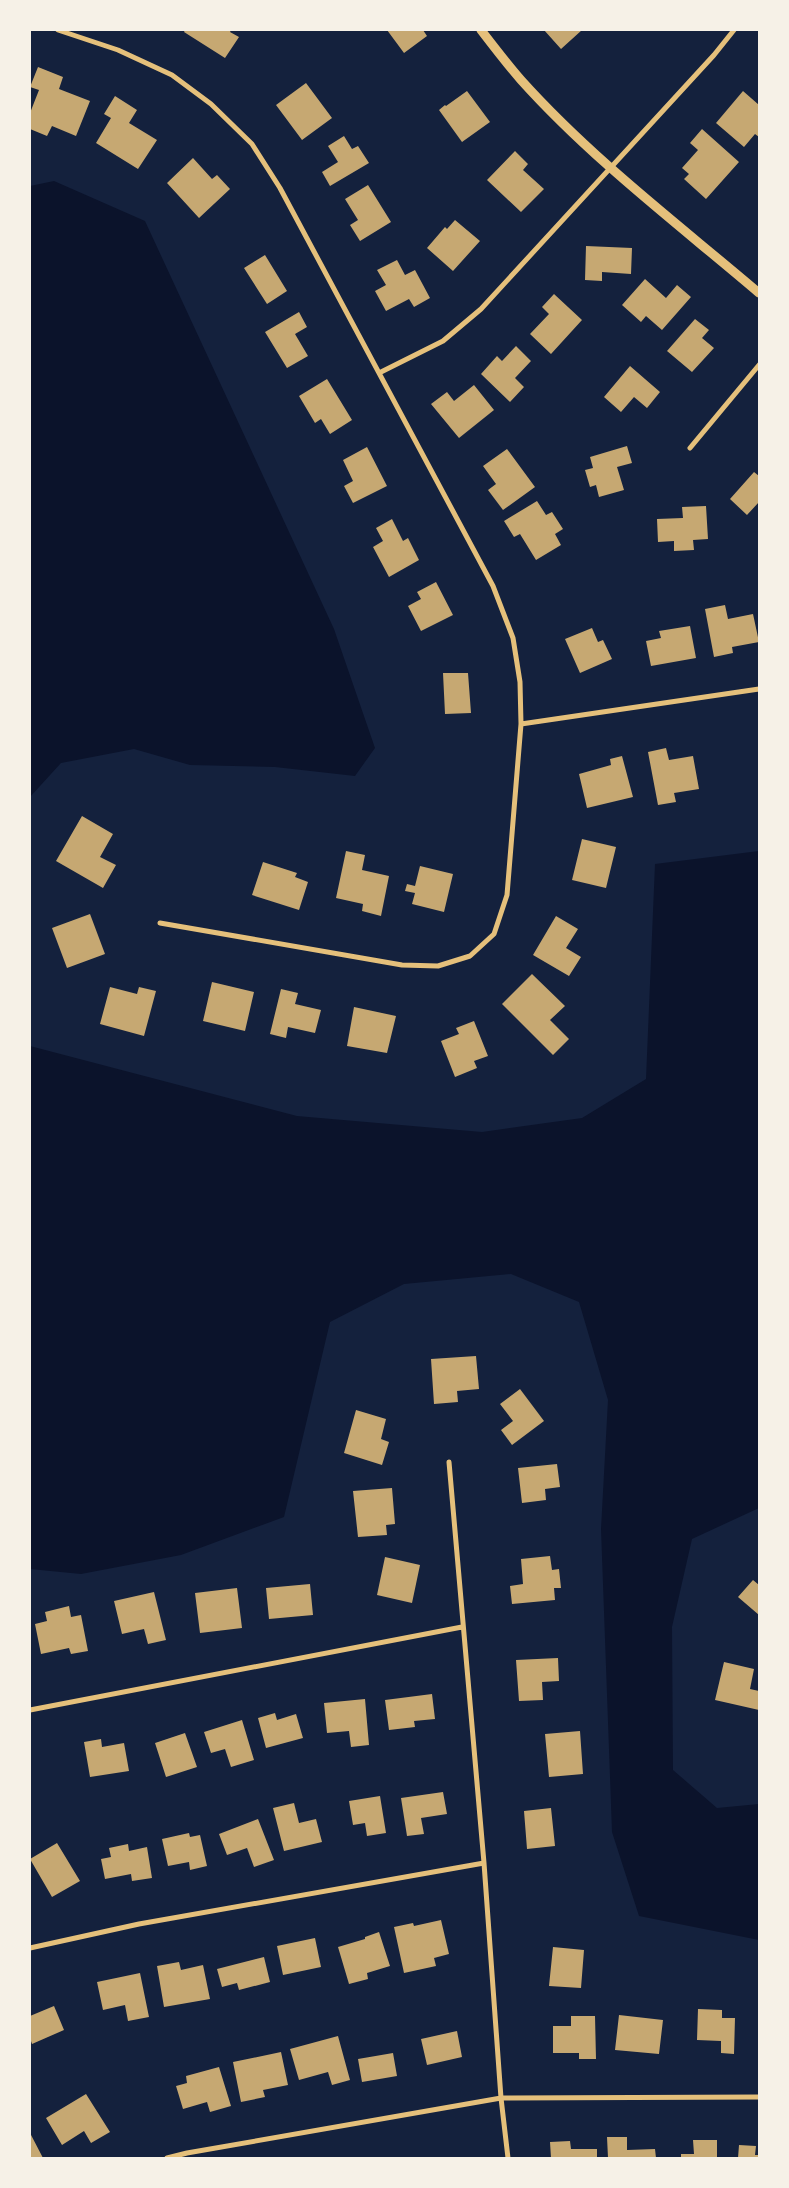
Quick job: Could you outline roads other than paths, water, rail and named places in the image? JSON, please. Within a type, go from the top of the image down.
[{"type":"street","points":[[58,30],[118,50],[172,75],[211,104],[252,144],[280,188],[493,586],[512,638],[520,682],[521,724],[507,895],[494,934],[470,956],[438,966],[402,966],[160,922]]},
{"type":"street","points":[[481,30],[521,80],[566,126],[611,167],[759,293]]},
{"type":"street","points":[[379,373],[443,342],[481,308],[714,55],[734,30]]},
{"type":"street","points":[[690,448],[759,365]]},
{"type":"street","points":[[521,724],[759,689]]},
{"type":"street","points":[[449,1462],[484,1863],[501,2098],[508,2158]]},
{"type":"street","points":[[30,1710],[462,1627]]},
{"type":"street","points":[[30,1948],[139,1924],[484,1863]]},
{"type":"street","points":[[167,2158],[501,2098],[759,2096]]},
{"type":"water","points":[[54,181],[145,221],[334,629],[375,748],[355,776],[275,767],[190,765],[134,749],[61,763],[30,797],[30,186]]},
{"type":"water","points":[[759,851],[759,1508],[692,1539],[672,1627],[673,1770],[717,1808],[759,1804],[759,1940],[639,1916],[612,1832],[601,1529],[608,1400],[579,1302],[511,1274],[404,1284],[330,1322],[284,1517],[181,1555],[81,1574],[30,1569],[30,1046],[297,1116],[482,1132],[582,1118],[646,1079],[655,864]]}]
